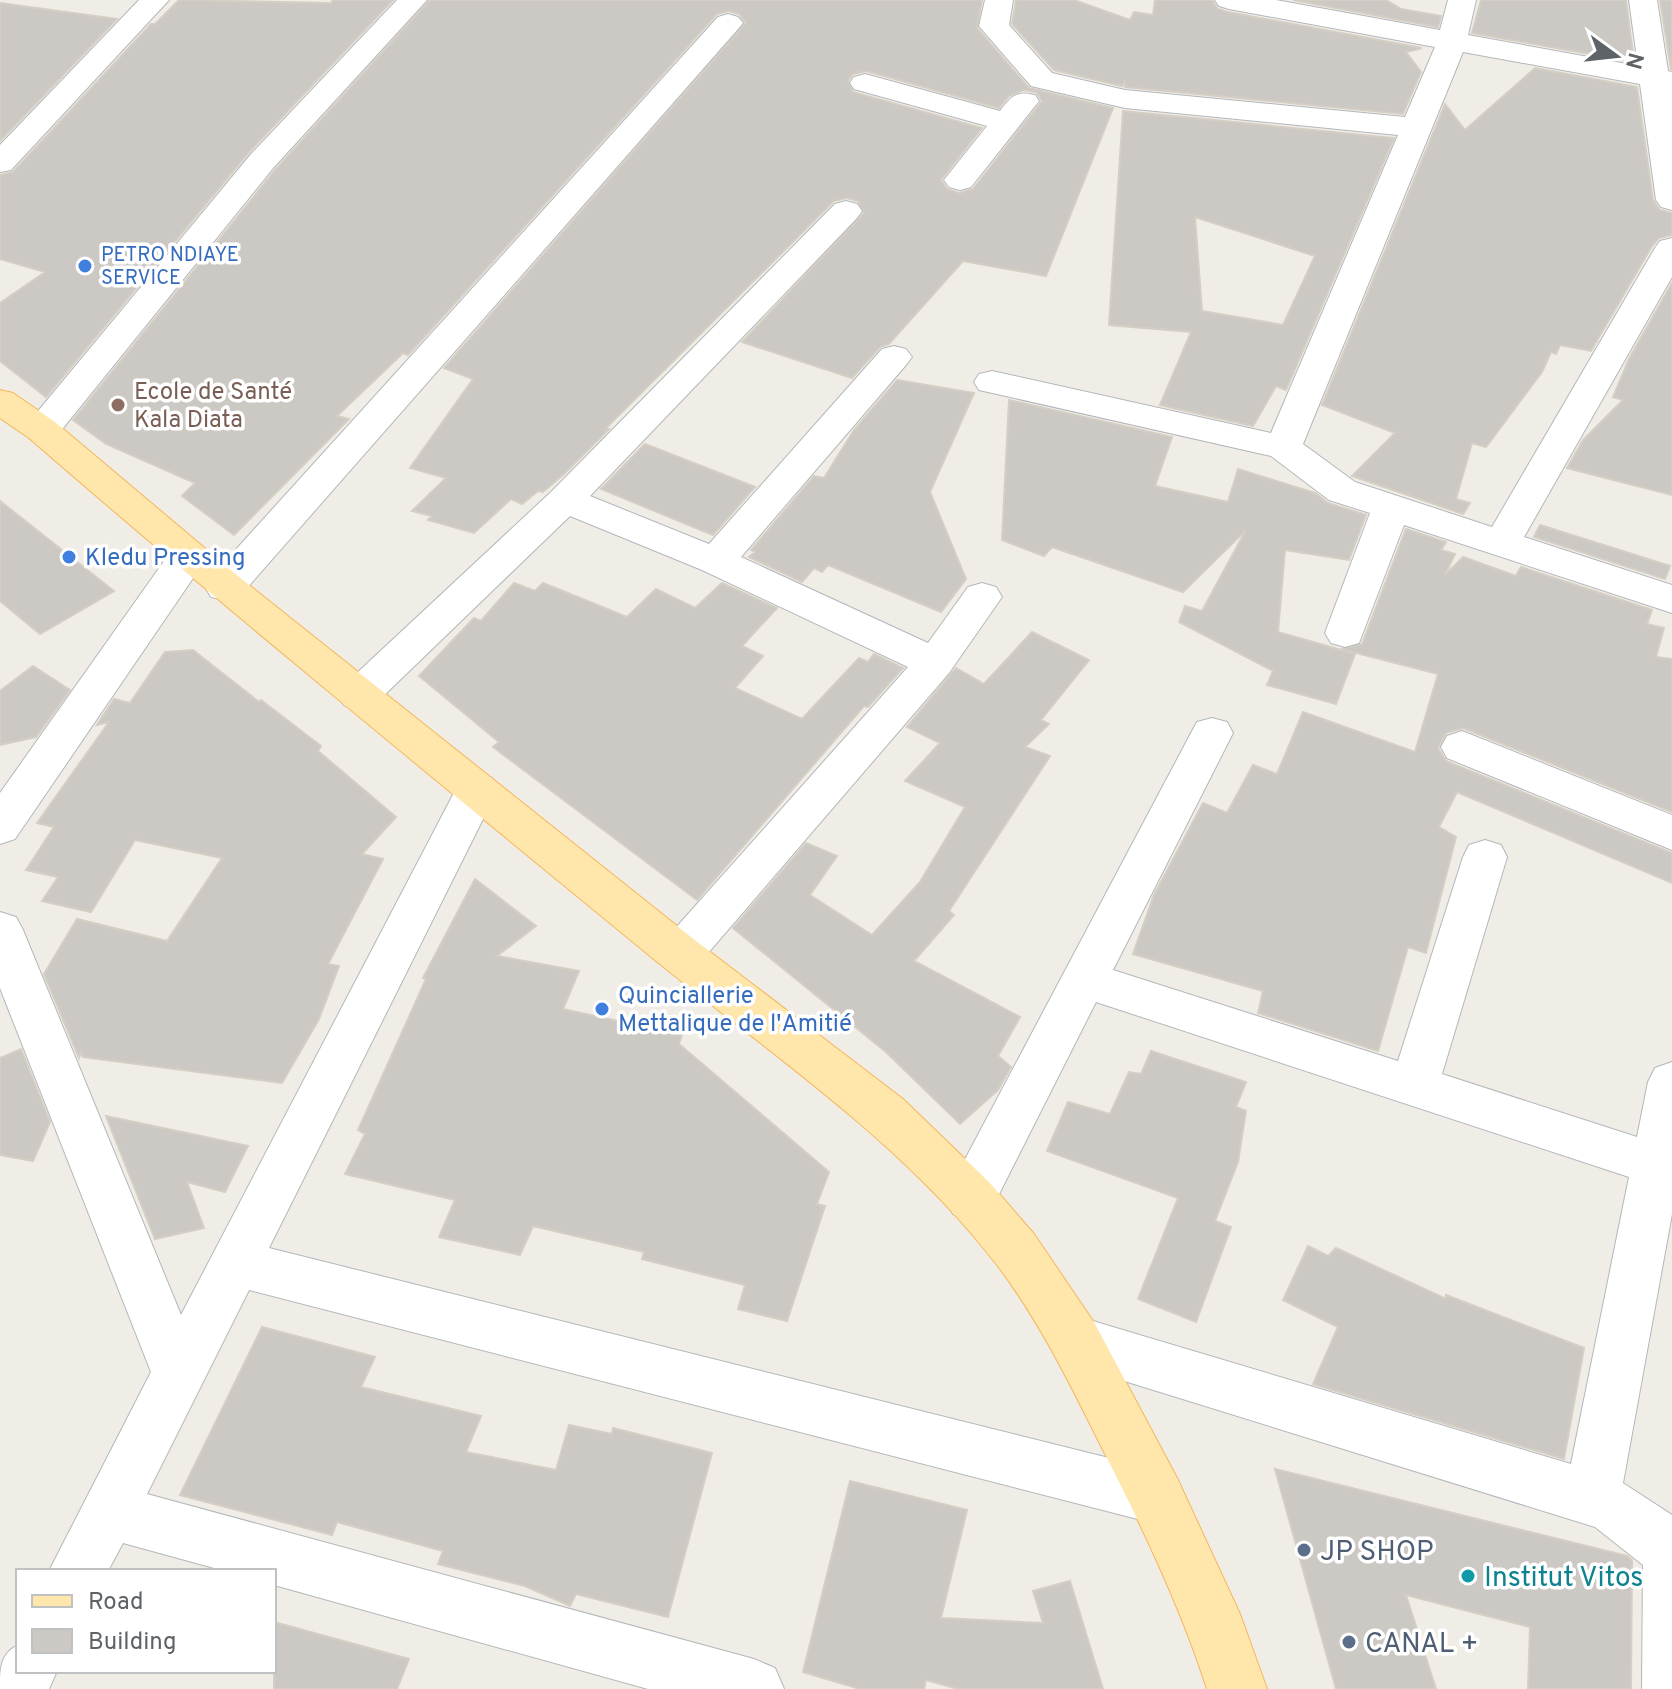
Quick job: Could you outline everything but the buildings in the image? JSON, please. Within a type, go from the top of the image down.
[{"type":"main road","points":[[0,401],[42,430],[225,587],[680,954],[886,1114],[971,1198],[1016,1250],[1076,1341],[1157,1497],[1219,1635],[1237,1689]]},
{"type":"street","points":[[0,163],[155,0]]},
{"type":"street","points":[[42,430],[263,160],[413,0]]},
{"type":"street","points":[[999,0],[994,26],[1042,80],[1125,99],[1415,127]]},
{"type":"street","points":[[1229,0],[1269,4],[1452,42],[1663,79]]},
{"type":"street","points":[[1283,447],[1452,42],[1462,0]]},
{"type":"street","points":[[1643,0],[1663,79],[1672,200]]},
{"type":"street","points":[[225,587],[728,23]]},
{"type":"street","points":[[960,180],[1042,80]]},
{"type":"street","points":[[865,83],[1006,122]]},
{"type":"street","points":[[359,695],[565,500],[846,211]]},
{"type":"street","points":[[1501,544],[1672,248]]},
{"type":"street","points":[[716,561],[894,357]]},
{"type":"street","points":[[992,382],[1283,447],[1342,491],[1672,599]]},
{"type":"street","points":[[565,500],[716,561],[935,663]]},
{"type":"street","points":[[1345,633],[1391,508]]},
{"type":"street","points":[[0,827],[188,556]]},
{"type":"street","points":[[680,954],[935,663],[982,597]]},
{"type":"street","points":[[971,1198],[1212,733]]},
{"type":"street","points":[[1462,747],[1672,833]]},
{"type":"street","points":[[79,1569],[477,789]]},
{"type":"street","points":[[1414,1086],[1485,857]]},
{"type":"street","points":[[0,930],[178,1373]]},
{"type":"street","points":[[1083,979],[1655,1164]]},
{"type":"street","points":[[1592,1497],[1672,1082]]},
{"type":"street","points":[[235,1263],[1157,1497]]},
{"type":"street","points":[[1076,1341],[1592,1497],[1626,1512],[1650,1531],[1671,1554],[1672,1689]]},
{"type":"street","points":[[108,1511],[689,1680],[754,1689]]},
{"type":"place","name":"PETRO NDIAYE SERVICE","points":[[85,266]]},
{"type":"place","name":"Ecole de Santé Kala Diata","points":[[118,405]]},
{"type":"place","name":"Kledu Pressing","points":[[69,557]]},
{"type":"place","name":"Quinciallerie Mettalique de l'Amitié","points":[[602,1009]]},
{"type":"place","name":"JP SHOP","points":[[1304,1550]]},
{"type":"place","name":"Institut Vitos","points":[[1468,1576]]},
{"type":"place","name":"CANAL +","points":[[1349,1642]]}]
